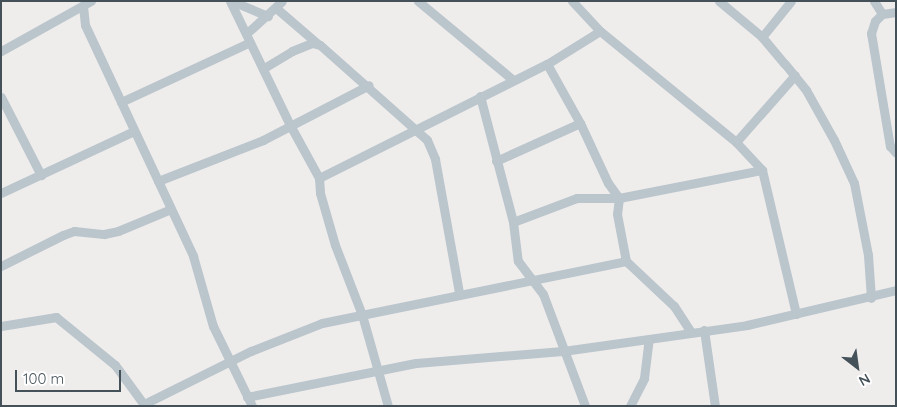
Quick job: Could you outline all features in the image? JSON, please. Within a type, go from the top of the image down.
[{"type":"street","points":[[231,1],[268,16]]},
{"type":"street","points":[[231,1],[290,125],[319,178],[336,245],[362,315],[388,406]]},
{"type":"street","points":[[418,1],[512,79]]},
{"type":"street","points":[[572,1],[600,31],[736,142],[762,170],[796,314]]},
{"type":"street","points":[[720,1],[762,37],[794,75],[821,116],[854,183],[868,255],[871,298]]},
{"type":"street","points":[[762,37],[791,1]]},
{"type":"street","points":[[874,1],[882,14]]},
{"type":"street","points":[[1,51],[87,4]]},
{"type":"street","points":[[87,4],[86,25],[193,256],[210,318],[252,406]]},
{"type":"street","points":[[121,102],[248,38],[279,5],[318,44],[369,85],[427,140],[435,159],[459,293]]},
{"type":"street","points":[[896,12],[882,14],[875,22],[871,33],[890,146],[896,153]]},
{"type":"street","points":[[319,178],[512,79],[547,64],[600,31]]},
{"type":"street","points":[[264,68],[292,51],[318,44]]},
{"type":"street","points":[[547,64],[580,123],[608,183],[619,198],[617,214],[626,260],[674,306],[691,332]]},
{"type":"street","points":[[736,142],[794,75]]},
{"type":"street","points":[[158,181],[223,158],[369,85]]},
{"type":"street","points":[[480,96],[513,222],[518,261],[542,294],[585,406]]},
{"type":"street","points":[[1,97],[40,175]]},
{"type":"street","points":[[496,160],[580,123]]},
{"type":"street","points":[[1,193],[134,131]]},
{"type":"street","points":[[513,222],[578,198],[619,198],[762,170]]},
{"type":"street","points":[[1,266],[74,231],[104,234],[118,231],[170,209]]},
{"type":"street","points":[[1,326],[56,317],[115,365],[144,405],[230,360],[298,332],[459,293],[626,260]]},
{"type":"street","points":[[247,397],[376,369],[563,351],[649,340],[796,314],[871,298],[896,290]]},
{"type":"street","points":[[704,330],[715,406]]},
{"type":"street","points":[[630,406],[644,378],[649,340]]}]
